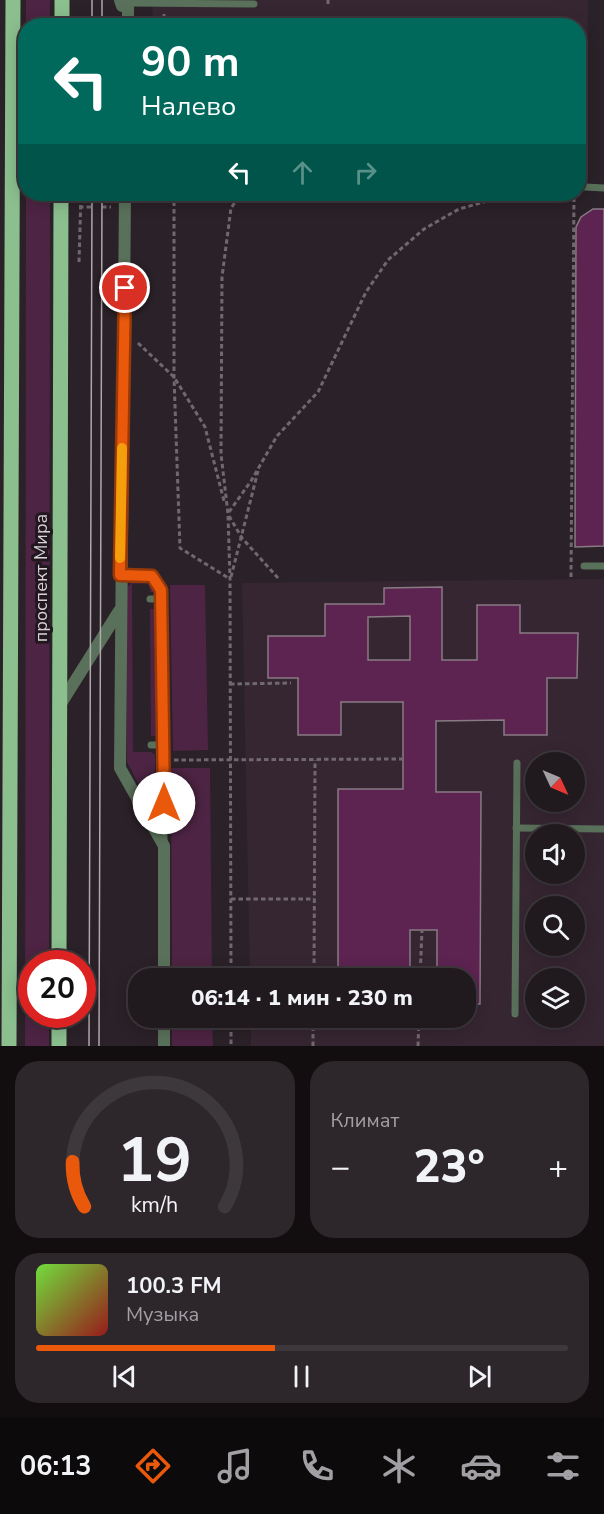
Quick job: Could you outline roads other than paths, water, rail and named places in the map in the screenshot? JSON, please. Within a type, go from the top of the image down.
[{"type":"main road","name":"проспект Мира","points":[[9,1046],[5,769],[13,0]]},
{"type":"main road","points":[[62,0],[62,18]]},
{"type":"main road","name":"проспект Мира","points":[[59,950],[62,201]]},
{"type":"main road","points":[[59,1028],[59,1046]]},
{"type":"street","points":[[124,2],[127,18]]},
{"type":"street","points":[[125,201],[120,768],[164,846],[164,968]]},
{"type":"street","points":[[60,705],[120,610]]},
{"type":"street","points":[[0,1010],[8,991]]},
{"type":"street","points":[[164,1028],[165,1046]]},
{"type":"lane","points":[[124,2],[254,4]]},
{"type":"lane","points":[[586,187],[604,188]]},
{"type":"lane","points":[[584,566],[604,566]]},
{"type":"lane","points":[[120,575],[152,576],[161,590],[164,846]]},
{"type":"lane","points":[[150,599],[162,599]]},
{"type":"lane","points":[[151,745],[164,745]]},
{"type":"lane","points":[[514,1014],[517,763]]},
{"type":"lane","points":[[516,828],[604,829]]},
{"type":"tram line","points":[[92,0],[92,18]]},
{"type":"tram line","points":[[102,0],[102,18]]},
{"type":"tram line","points":[[89,1046],[92,201]]},
{"type":"tram line","points":[[99,1046],[102,201]]}]
